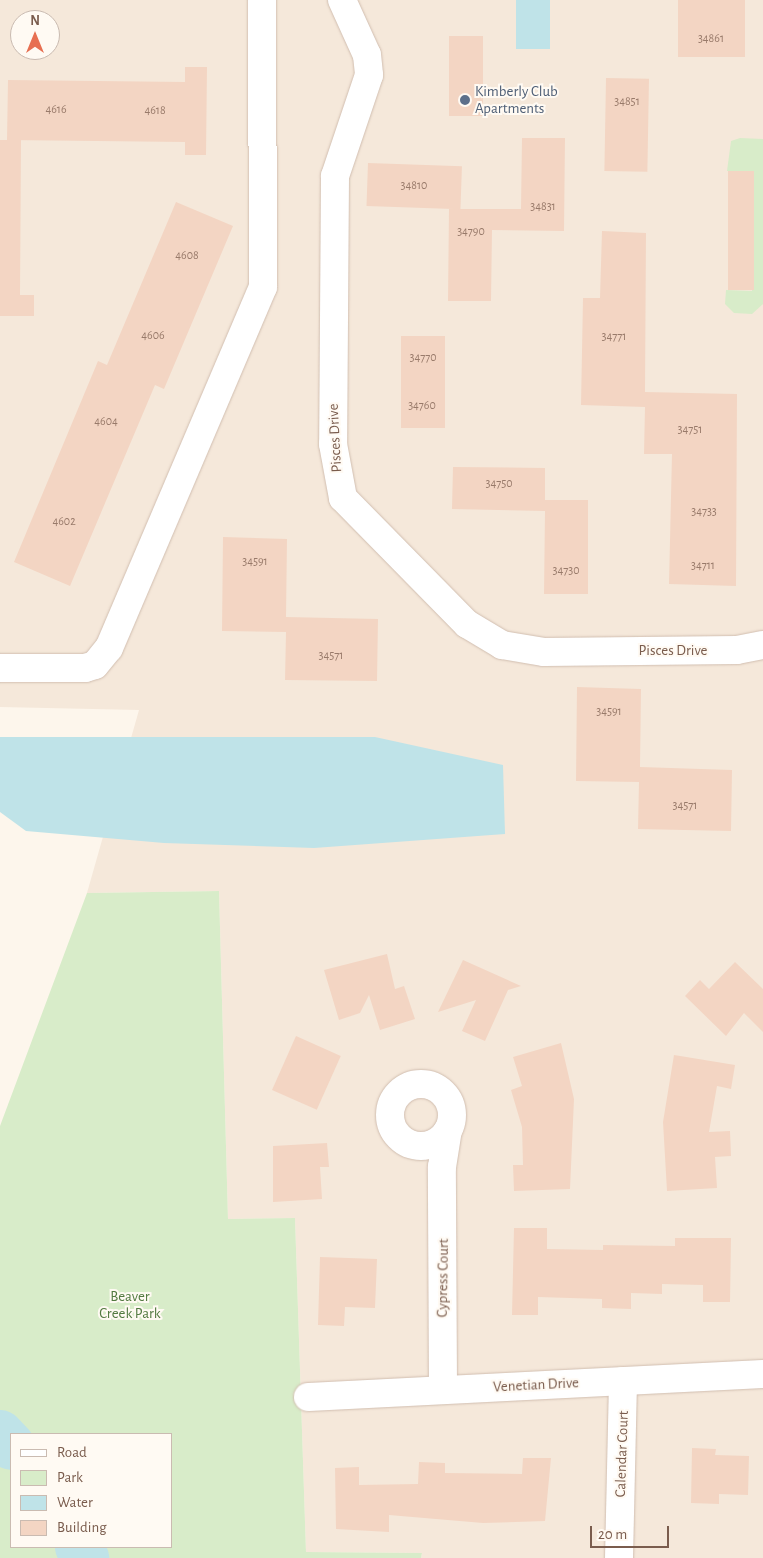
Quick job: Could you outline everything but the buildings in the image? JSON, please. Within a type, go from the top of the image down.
[{"type":"street","points":[[0,668],[85,668],[95,665],[109,648],[263,287],[262,0]]},
{"type":"street","name":"Pisces Drive","points":[[342,0],[367,55],[369,74],[336,176],[332,444],[344,498],[467,624],[502,645],[544,652],[737,650],[763,646]]},
{"type":"street","name":"Cypress Court","points":[[442,1167],[397,1134],[390,1115],[397,1096],[405,1089],[425,1084],[443,1093],[452,1110],[442,1167],[443,1389]]},
{"type":"street","points":[[414,1145],[434,1143],[448,1130]]},
{"type":"street","name":"Venetian Drive","points":[[308,1397],[763,1374]]},
{"type":"street","name":"Calendar Court","points":[[619,1558],[623,1381]]},
{"type":"shaded area","points":[[0,0],[763,0],[763,1558],[421,1558],[422,1553],[306,1552],[295,1218],[228,1219],[219,891],[87,893],[139,710],[0,707]]},
{"type":"green space","points":[[740,138],[763,139],[763,304],[752,314],[734,313],[725,304],[726,290],[752,291],[754,171],[727,171],[731,141]]},
{"type":"green space","name":"Beaver Creek Park","points":[[219,891],[228,1219],[295,1218],[306,1552],[422,1553],[421,1558],[0,1558],[0,1126],[87,893]]},
{"type":"water","points":[[516,0],[550,0],[550,49],[516,49]]},
{"type":"water","points":[[0,737],[375,737],[503,765],[505,834],[314,848],[164,843],[26,831],[0,812]]},
{"type":"waterway","points":[[0,1434],[10,1445]]},
{"type":"waterway","points":[[80,1548],[85,1558]]},
{"type":"place","name":"Kimberly Club Apartments","points":[[465,100]]}]
